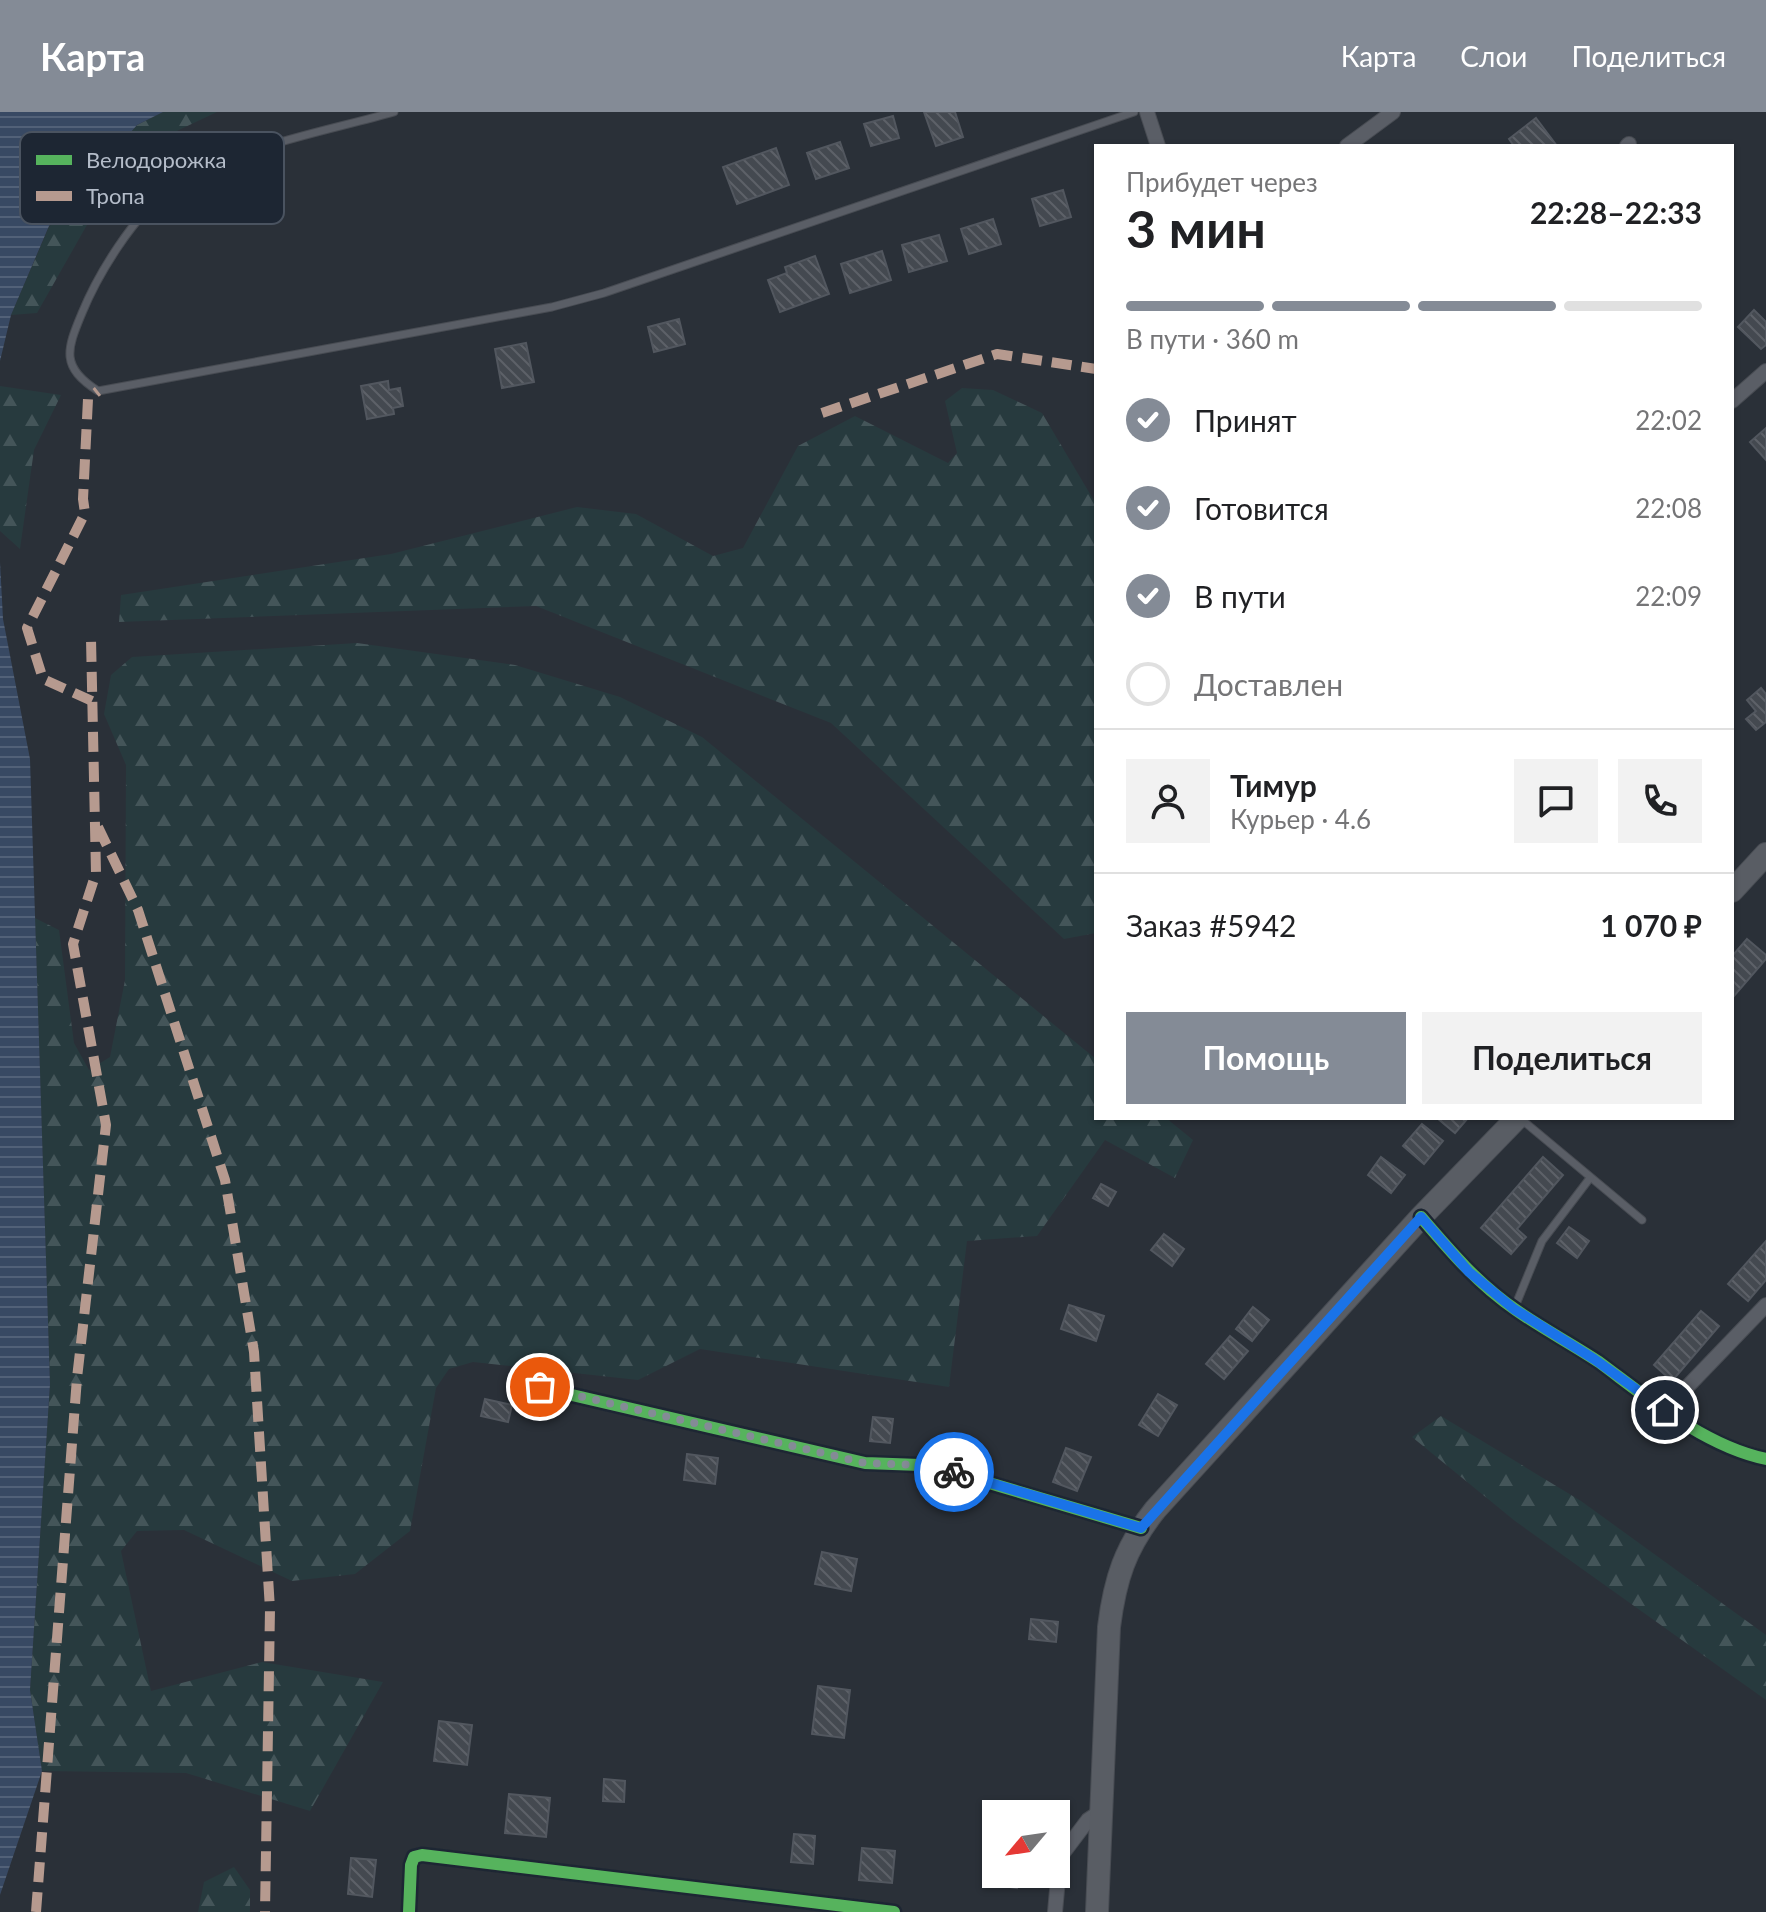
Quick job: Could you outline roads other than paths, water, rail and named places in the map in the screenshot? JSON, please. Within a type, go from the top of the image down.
[{"type":"main road","points":[[1734,889],[1766,854]]},
{"type":"main road","points":[[1097,1912],[1109,1627],[1114,1585],[1127,1553],[1141,1528],[1421,1217],[1517,1120]]},
{"type":"street","points":[[1147,112],[1157,144]]},
{"type":"street","points":[[1350,144],[1393,112]]},
{"type":"street","points":[[1734,399],[1766,371]]},
{"type":"street","points":[[1421,1217],[1469,1272],[1514,1309],[1703,1433],[1751,1456],[1766,1459]]},
{"type":"street","points":[[1665,1410],[1766,1305]]},
{"type":"street","points":[[516,1382],[865,1463],[920,1465],[945,1470],[1141,1528]]},
{"type":"street","points":[[1055,1912],[1060,1857],[1088,1820],[1100,1812]]},
{"type":"street","points":[[409,1912],[411,1865],[414,1857],[422,1855],[894,1912]]},
{"type":"lane","points":[[284,144],[394,112]]},
{"type":"lane","points":[[136,224],[97,276],[70,347],[72,366],[78,378],[98,391],[552,307],[604,293],[1134,112]]},
{"type":"lane","points":[[1521,1120],[1642,1220]]},
{"type":"lane","points":[[1514,1309],[1542,1241],[1590,1178]]},
{"type":"water","points":[[0,112],[163,112],[137,125],[131,132],[20,132],[20,224],[51,224],[11,315],[0,361]]},
{"type":"water","points":[[0,562],[3,619],[30,759],[50,1384],[30,1690],[42,1771],[0,1895]]}]
